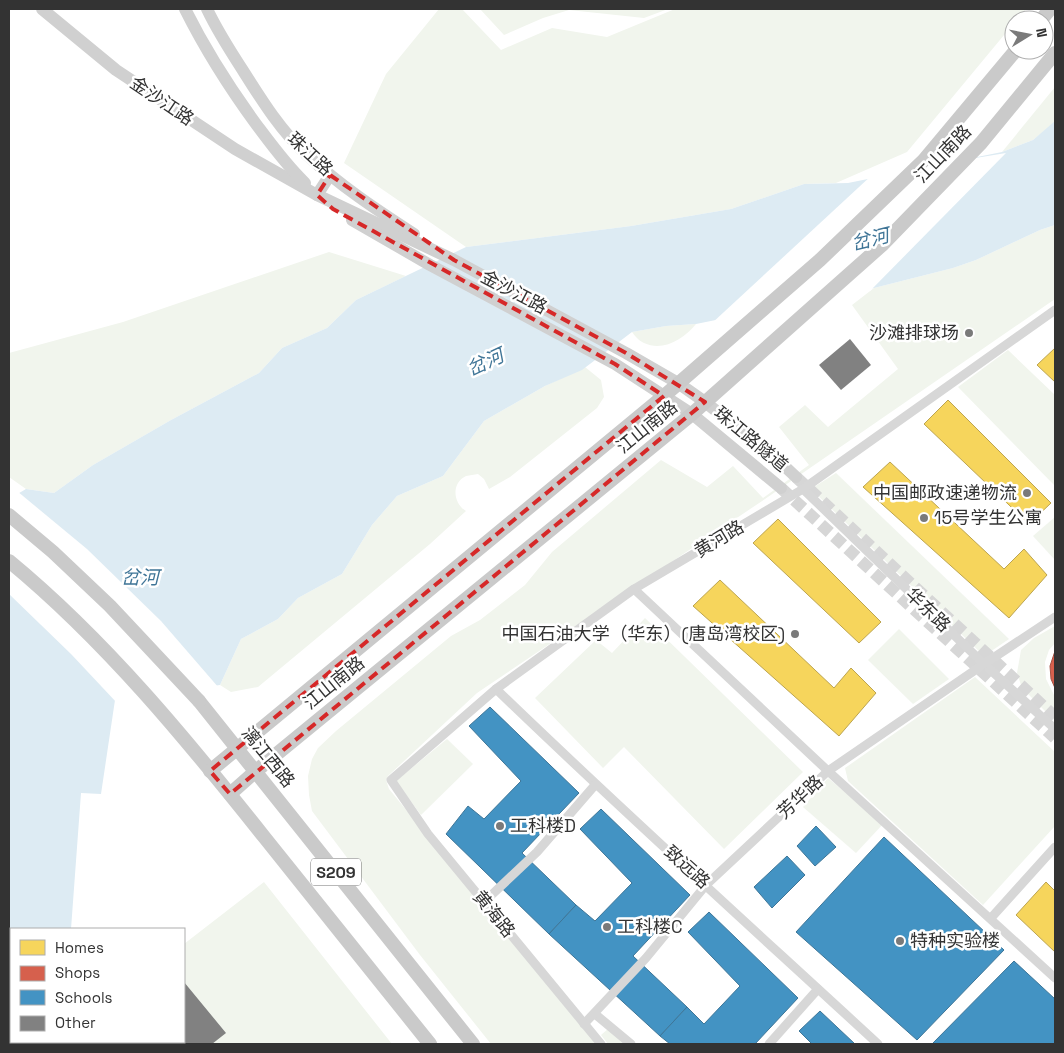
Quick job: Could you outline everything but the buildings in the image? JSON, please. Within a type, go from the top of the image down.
[{"type":"main road","name":"金沙江路","points":[[42,9],[116,70],[235,149],[317,195],[454,260],[626,353],[678,383],[705,402]]},
{"type":"main road","name":"珠江路","points":[[185,9],[228,86],[291,170],[317,195]]},
{"type":"main road","name":"珠江路","points":[[207,9],[215,26],[258,95],[282,129],[305,154],[330,175],[385,215],[454,260]]},
{"type":"main road","name":"江山南路","points":[[230,794],[692,414],[882,245],[981,143],[1055,53]]},
{"type":"main road","name":"江山南路","points":[[210,771],[664,396],[820,260],[919,165],[1008,60]]},
{"type":"main road","points":[[317,195],[330,175]]},
{"type":"main road","name":"金沙江路","points":[[317,195],[333,209],[615,364],[692,414]]},
{"type":"main road","name":"珠江路隧道","points":[[705,402],[779,461],[796,477]]},
{"type":"main road","name":"珠江路隧道","points":[[692,414],[781,488]]},
{"type":"main road","name":"漓江西路","points":[[9,515],[53,552],[110,606],[199,701],[473,1044]]},
{"type":"main road","name":"S209","points":[[9,561],[83,628],[159,711],[230,794],[430,1044]]},
{"type":"street","name":"黄河路","points":[[391,780],[496,689],[634,589],[802,489],[1055,310]]},
{"type":"street","name":"华东路","points":[[802,489],[984,664],[1055,729]]},
{"type":"street","points":[[634,589],[828,771],[1055,978]]},
{"type":"street","name":"芳华路","points":[[584,1024],[646,958],[706,885],[828,771],[1055,617]]},
{"type":"street","name":"致远路","points":[[496,689],[595,785],[878,1044]]},
{"type":"street","name":"黄海路","points":[[391,780],[428,834],[601,1044]]},
{"type":"street","points":[[484,902],[537,852],[595,785]]},
{"type":"street","points":[[991,918],[1055,847]]},
{"type":"street","points":[[768,1044],[818,989]]},
{"type":"street","points":[[595,1014],[631,1044]]},
{"type":"highlighted area","points":[[330,175],[454,260],[626,353],[705,402],[230,794],[210,771],[664,396],[615,364],[333,209],[317,195]]},
{"type":"shaded area","points":[[439,9],[462,9],[501,50],[552,28],[607,37],[675,9],[1026,9],[1004,10],[1004,35],[907,152],[836,183],[804,184],[731,209],[631,226],[466,247],[344,163],[386,74]]},
{"type":"shaded area","points":[[480,9],[668,9],[644,18],[569,10],[543,18],[504,35]]},
{"type":"shaded area","points":[[1055,87],[1054,123],[1033,140],[1002,152]]},
{"type":"shaded area","points":[[1055,225],[1055,299],[765,499],[477,693],[388,776],[386,780],[389,789],[598,1044],[491,1044],[420,955],[312,811],[308,776],[312,759],[318,748],[451,636],[480,620],[525,585],[552,552],[661,460],[707,487],[733,466],[763,498],[809,465],[779,427],[805,405],[828,427],[898,369],[852,305],[874,288],[953,268],[976,260],[1040,230]]},
{"type":"shaded area","points":[[329,252],[406,276],[356,300],[327,328],[282,348],[259,373],[171,420],[93,465],[54,493],[26,489],[9,477],[9,353],[123,322]]},
{"type":"shaded area","points":[[696,324],[679,339],[666,345],[658,346],[642,342],[632,332],[666,326]]},
{"type":"shaded area","points":[[1008,350],[1055,395],[1055,486],[958,387]]},
{"type":"shaded area","points":[[585,367],[601,380],[604,397],[597,408],[510,477],[489,489],[484,479],[478,474],[461,479],[456,488],[456,498],[466,511],[430,544],[258,687],[231,692],[220,685],[241,639],[278,619],[298,598],[342,574],[372,525],[397,496],[443,476],[484,421],[545,386]]},
{"type":"shaded area","points":[[836,473],[1009,639],[984,656],[811,489]]},
{"type":"shaded area","points":[[1055,517],[1055,560],[1033,536]]},
{"type":"shaded area","points":[[645,618],[803,772],[724,849],[624,747],[603,768],[535,698],[596,640],[612,653]]},
{"type":"shaded area","points":[[1055,626],[1055,643],[1049,650],[1045,662],[1046,679],[1055,697],[1055,721],[1022,688],[1017,673],[1021,650],[1034,638]]},
{"type":"shaded area","points":[[899,629],[949,679],[913,704],[868,660]]},
{"type":"shaded area","points":[[975,677],[1055,752],[1055,826],[983,905],[848,781],[845,768]]},
{"type":"shaded area","points":[[447,739],[473,764],[421,815],[396,781]]},
{"type":"shaded area","points":[[828,778],[883,824],[856,853],[803,807]]},
{"type":"shaded area","points":[[264,882],[392,1044],[128,1044],[185,1043],[185,943]]},
{"type":"shaded area","points":[[609,1028],[626,1044],[608,1044],[601,1035]]},
{"type":"water","name":"岔河","points":[[1055,121],[1055,225],[1040,230],[976,260],[953,268],[874,288],[696,324],[666,326],[632,332],[582,370],[545,386],[484,421],[443,476],[397,496],[372,525],[342,574],[298,598],[278,619],[241,639],[220,685],[115,700],[101,794],[81,793],[71,928],[10,928],[10,1043],[127,1044],[9,1044],[9,499],[26,489],[54,493],[93,465],[171,420],[259,373],[282,348],[327,328],[356,300],[466,247],[631,226],[731,209],[804,184],[848,183],[1002,152],[1033,140]]},
{"type":"pier","points":[[1006,153],[870,291],[711,324],[872,175]]},
{"type":"pier","points":[[17,491],[87,549],[161,621],[219,688],[117,703],[71,654],[9,594],[9,496]]},
{"type":"tunnel","points":[[796,477],[1055,717]]},
{"type":"tunnel","points":[[781,488],[1055,738]]},
{"type":"place","name":"沙滩排球场","points":[[969,333]]},
{"type":"place","name":"中国邮政速递物流","points":[[1027,493]]},
{"type":"place","name":"15号学生公寓","points":[[924,518]]},
{"type":"place","name":"中国石油大学（华东）(唐岛湾校区)","points":[[795,634]]},
{"type":"place","name":"工科楼D","points":[[500,826]]},
{"type":"place","name":"工科楼C","points":[[607,927]]},
{"type":"place","name":"特种实验楼","points":[[900,941]]}]
